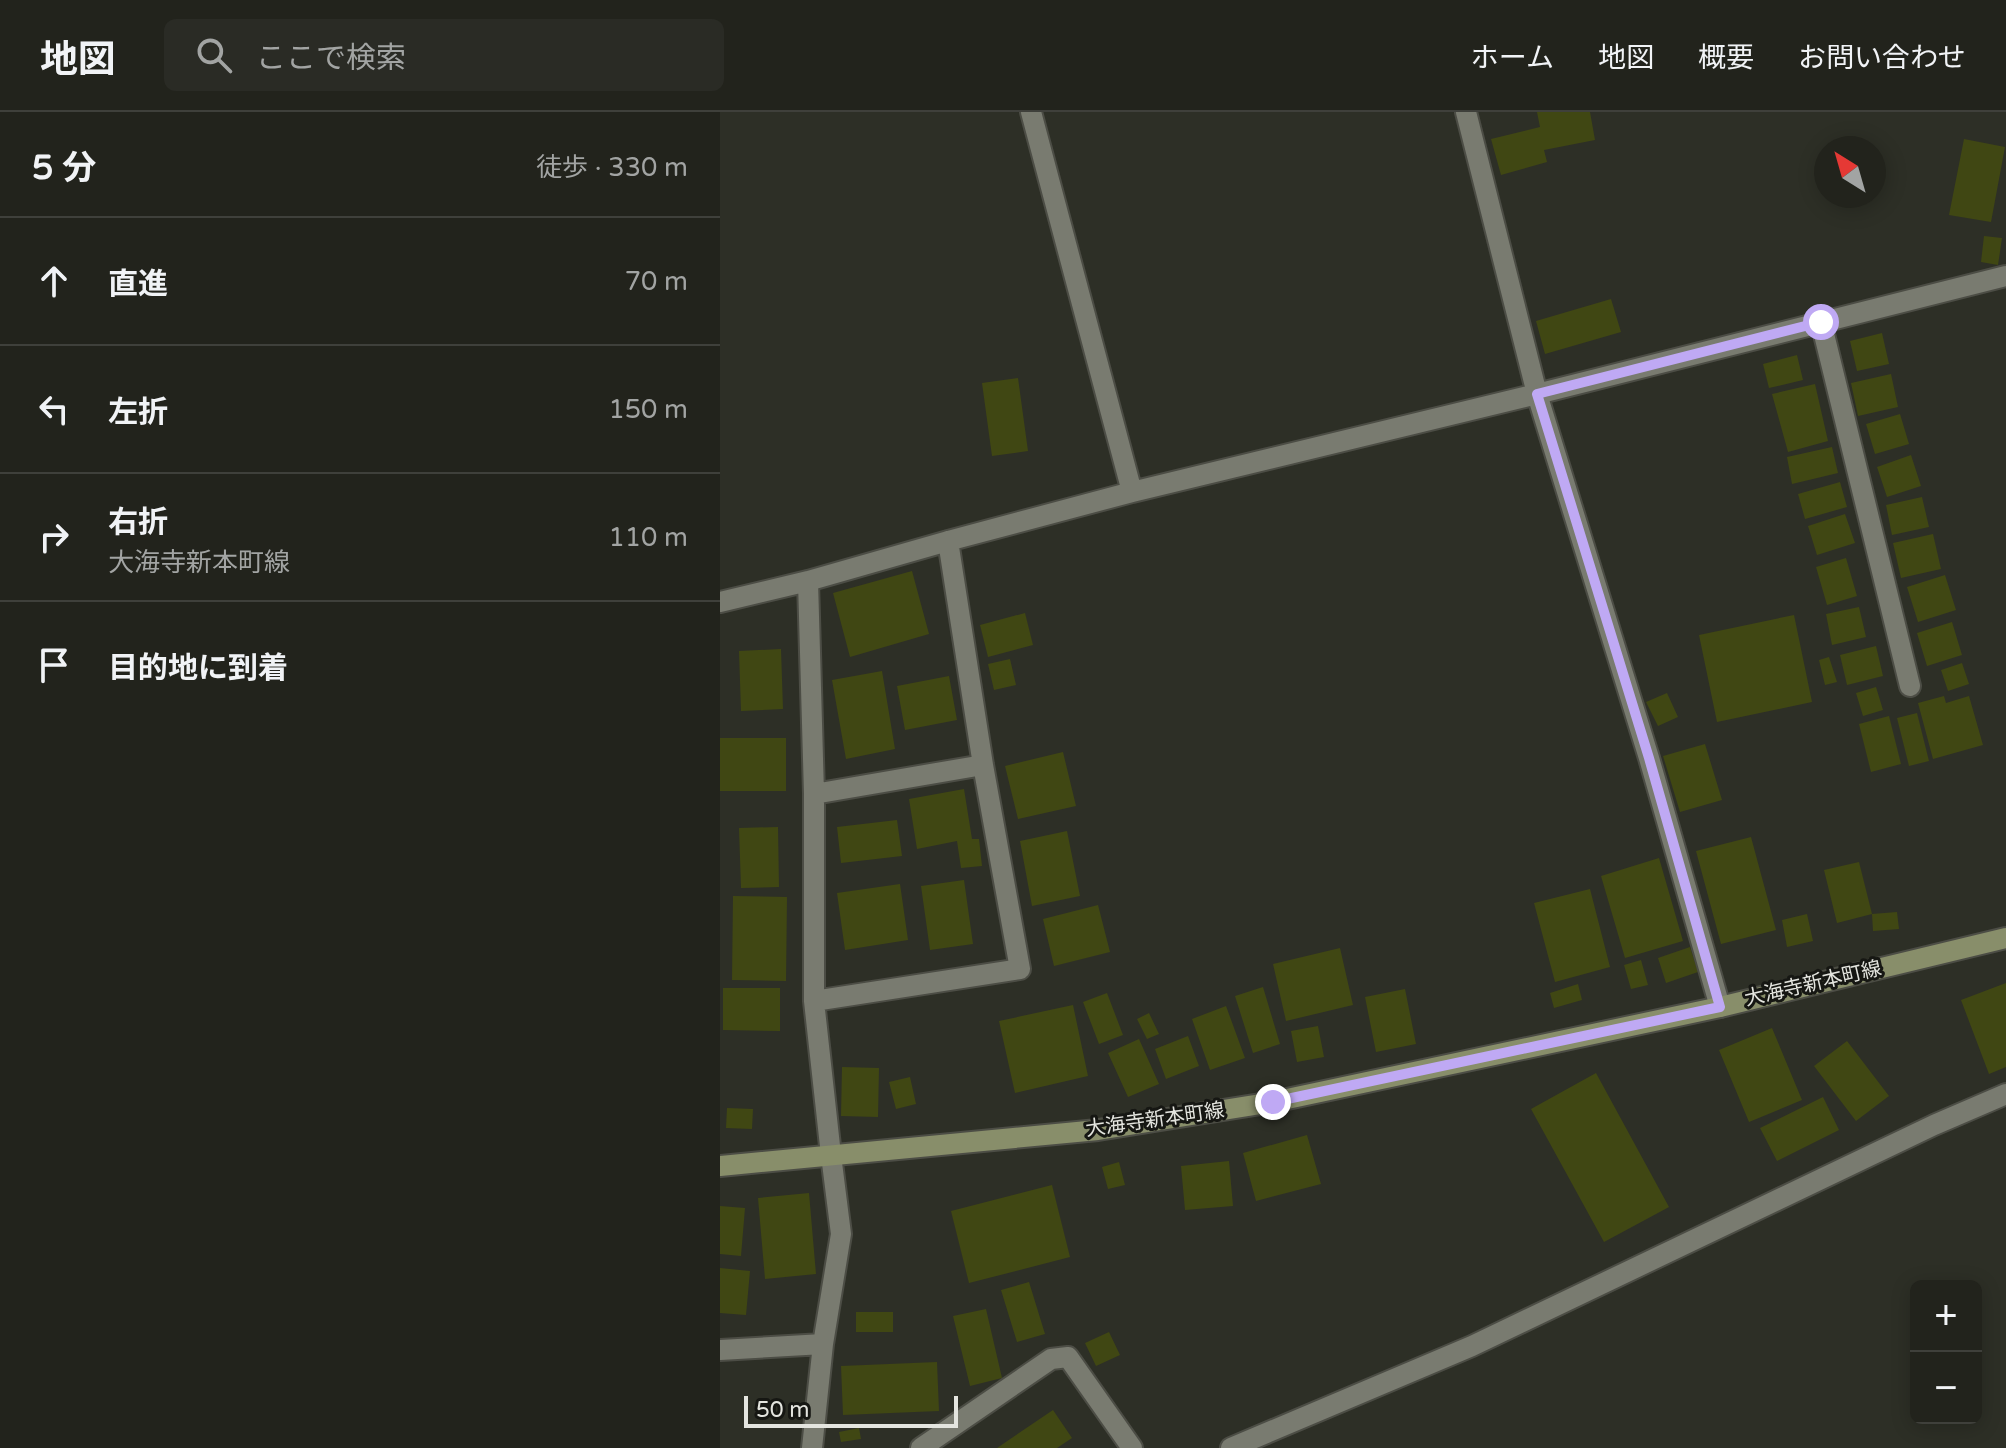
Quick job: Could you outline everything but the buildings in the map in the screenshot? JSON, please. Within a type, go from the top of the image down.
[{"type":"main road","name":"大海寺新本町線","points":[[720,1166],[1098,1130],[1273,1102],[1720,1007],[2006,938]]},
{"type":"street","points":[[1031,112],[1132,492]]},
{"type":"street","points":[[1466,112],[1537,394],[1649,758],[1720,1007]]},
{"type":"street","points":[[720,602],[808,581],[1132,492],[2006,276]]},
{"type":"street","points":[[1821,322],[1910,686]]},
{"type":"street","points":[[814,1001],[1020,969],[983,765],[948,541]]},
{"type":"street","points":[[808,581],[814,794],[814,1001],[841,1234],[823,1344],[812,1448]]},
{"type":"street","points":[[814,794],[983,765]]},
{"type":"street","points":[[1231,1448],[1472,1346],[1934,1125],[2006,1094]]},
{"type":"street","points":[[720,1350],[823,1344]]},
{"type":"street","points":[[921,1448],[1051,1359],[1068,1357],[1132,1448]]},
{"type":"route","points":[[1273,1102],[1720,1007],[1649,758],[1537,394],[1821,322]]}]
